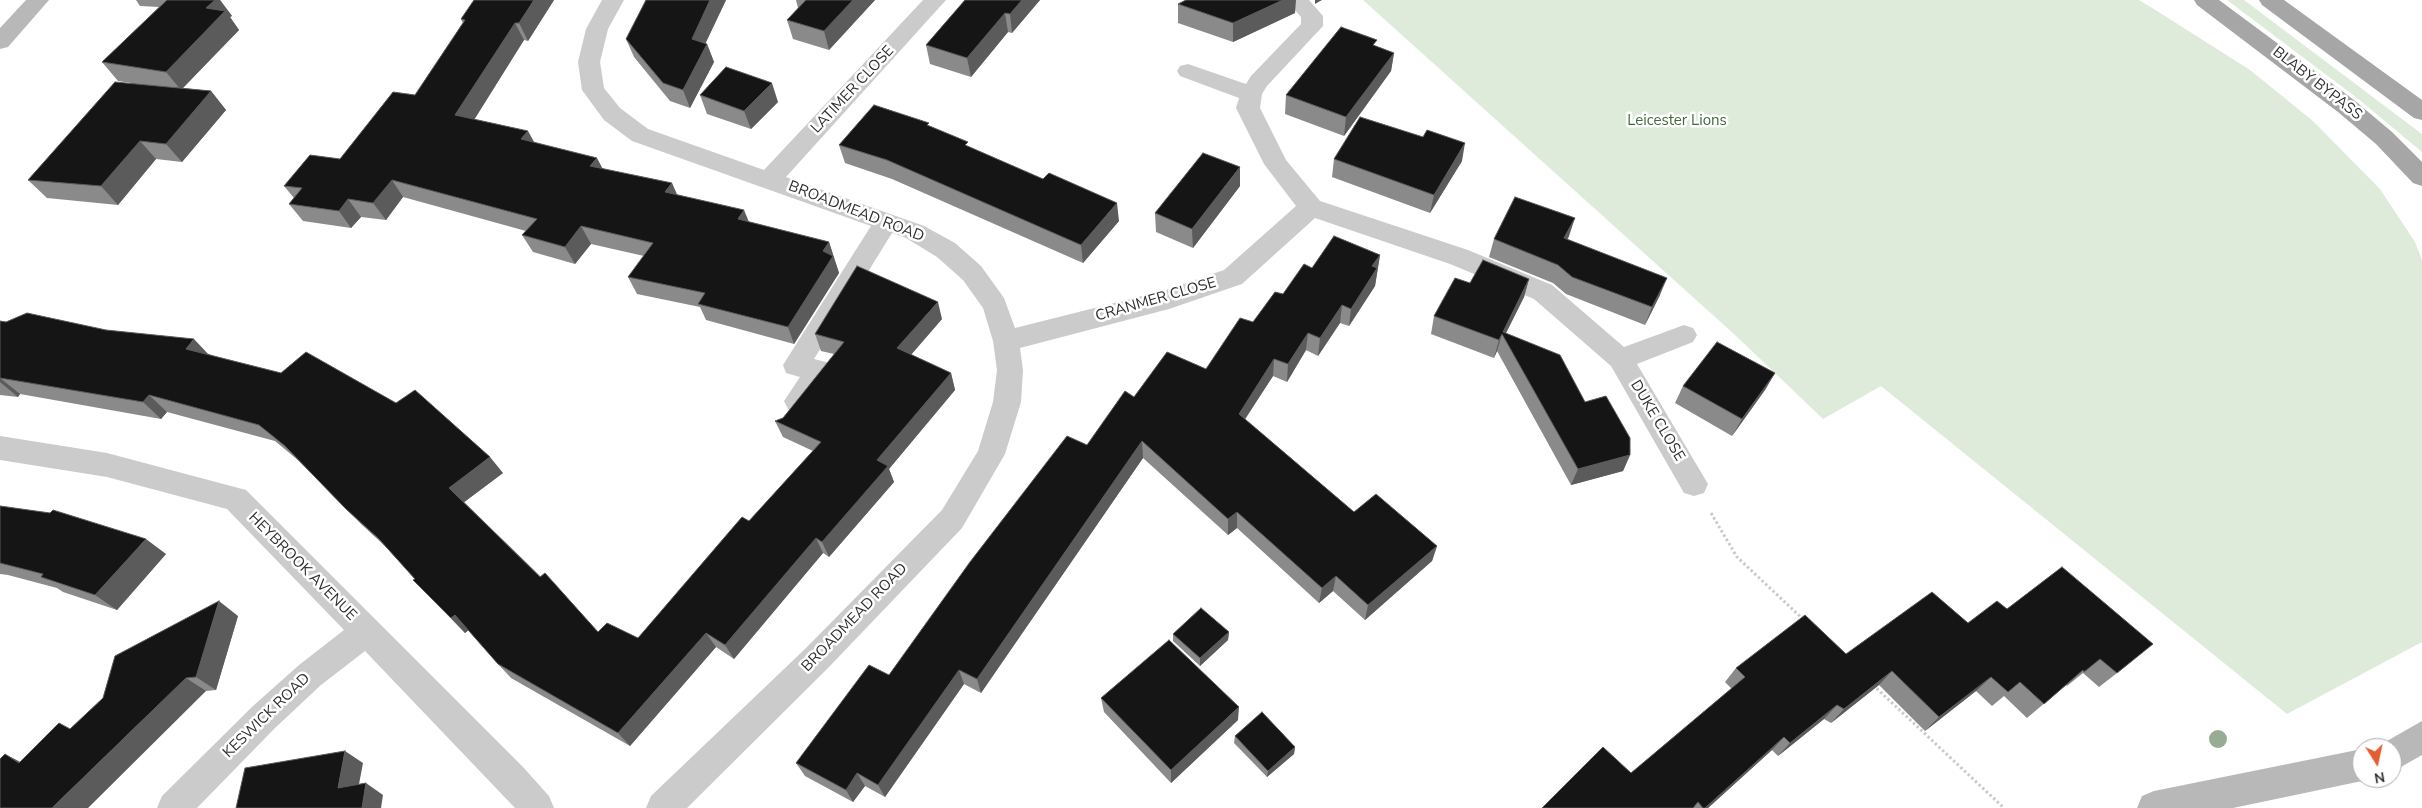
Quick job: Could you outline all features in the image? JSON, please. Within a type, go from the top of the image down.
[{"type":"main road","name":"BLABY BYPASS","points":[[2205,0],[2338,100],[2384,138],[2422,176]]},
{"type":"main road","points":[[2270,0],[2422,112]]},
{"type":"street","points":[[0,42],[38,0]]},
{"type":"street","name":"BROADMEAD ROAD","points":[[613,0],[597,29],[589,62],[593,90],[612,114],[640,135],[770,179],[915,232],[946,250],[972,273],[995,305],[1006,340],[1010,370],[1008,394],[991,454],[952,519],[817,658],[663,808]]},
{"type":"street","name":"LATIMER CLOSE","points":[[770,179],[935,0]]},
{"type":"street","points":[[1298,0],[1312,16],[1312,26],[1259,81],[1251,94],[1248,108],[1276,164],[1311,207]]},
{"type":"street","points":[[1188,71],[1251,94]]},
{"type":"street","name":"DUKE CLOSE","points":[[1311,207],[1459,257],[1543,292],[1620,359],[1694,484]]},
{"type":"street","name":"CRANMER CLOSE","points":[[1006,340],[1169,299],[1233,277],[1311,207]]},
{"type":"street","points":[[785,418],[820,371],[796,364],[887,222]]},
{"type":"street","points":[[1620,359],[1684,335]]},
{"type":"street","name":"HEYBROOK AVENUE","points":[[0,448],[107,465],[236,500],[537,808]]},
{"type":"street","name":"KESWICK ROAD","points":[[174,808],[270,711],[310,675],[366,631]]},
{"type":"street","points":[[2402,751],[2422,737]]},
{"type":"street","points":[[2402,759],[2422,762]]},
{"type":"street","points":[[2154,808],[2352,768]]},
{"type":"path","points":[[1694,484],[1737,557],[1809,625]]},
{"type":"path","points":[[1867,679],[2004,808]]},
{"type":"green space","name":"Leicester Lions","points":[[1363,0],[2139,0],[2250,70],[2313,121],[2380,189],[2415,242],[2422,260],[2422,642],[2287,714],[1881,386],[1823,419],[1735,335]]},
{"type":"green space","points":[[2227,0],[2244,0],[2422,134],[2422,152],[2357,98]]},
{"type":"building","points":[[167,0],[215,0],[206,8],[225,11],[166,72],[102,62]]},
{"type":"building","points":[[474,0],[534,0],[519,23],[515,23],[455,115],[528,131],[521,139],[597,158],[590,166],[672,183],[665,192],[744,210],[738,219],[829,242],[823,251],[833,256],[788,327],[698,304],[705,293],[628,277],[653,243],[581,226],[565,247],[522,235],[537,219],[392,180],[373,203],[348,199],[339,211],[289,204],[302,188],[284,186],[310,155],[340,159],[393,92],[415,95],[465,20],[461,19]]},
{"type":"building","points":[[646,0],[710,0],[692,39],[707,44],[683,90],[663,83],[626,39]]},
{"type":"building","points":[[806,0],[853,0],[824,31],[787,20]]},
{"type":"building","points":[[965,0],[1022,0],[1010,14],[1005,13],[967,58],[926,45]]},
{"type":"building","points":[[1186,0],[1283,0],[1233,23],[1178,4]]},
{"type":"building","points":[[1341,27],[1377,40],[1373,45],[1394,53],[1346,117],[1286,95]]},
{"type":"building","points":[[726,67],[772,83],[744,111],[700,95]]},
{"type":"building","points":[[115,82],[211,91],[166,144],[140,141],[101,186],[28,180]]},
{"type":"building","points":[[874,105],[929,123],[927,125],[968,142],[965,145],[1043,179],[1049,173],[1117,203],[1081,245],[887,160],[839,145]]},
{"type":"building","points":[[1360,117],[1423,137],[1427,130],[1465,143],[1434,195],[1334,159]]},
{"type":"building","points":[[1203,153],[1240,167],[1192,229],[1155,213]]},
{"type":"building","points":[[1515,197],[1575,218],[1564,238],[1667,278],[1652,307],[1572,277],[1558,265],[1494,239]]},
{"type":"building","points":[[1334,236],[1380,255],[1372,266],[1377,268],[1351,309],[1342,305],[1320,338],[1308,333],[1288,364],[1274,359],[1239,414],[1354,512],[1376,494],[1437,546],[1368,605],[1336,576],[1322,588],[1237,512],[1228,519],[1142,441],[977,679],[959,670],[878,785],[857,773],[846,790],[796,763],[869,665],[889,675],[970,562],[1067,436],[1087,445],[1125,391],[1134,397],[1167,352],[1206,369],[1240,318],[1253,322],[1275,292],[1283,294],[1304,264],[1312,268]]},
{"type":"building","points":[[1483,260],[1529,279],[1503,332],[1560,355],[1585,402],[1606,396],[1630,438],[1630,455],[1578,469],[1502,334],[1499,340],[1434,316],[1455,278],[1470,283]]},
{"type":"building","points":[[857,266],[938,302],[897,348],[951,373],[877,460],[888,466],[822,542],[816,538],[725,645],[706,633],[618,733],[498,664],[455,615],[451,618],[413,580],[415,579],[379,539],[346,509],[285,446],[259,425],[149,395],[143,402],[0,378],[0,321],[6,322],[27,313],[106,330],[194,339],[186,349],[281,373],[306,352],[396,403],[415,390],[490,457],[449,488],[540,577],[545,573],[598,632],[607,623],[638,638],[742,517],[749,521],[821,442],[775,421],[783,418],[844,342],[815,334]]},
{"type":"building","points":[[1717,342],[1775,373],[1742,419],[1683,386]]},
{"type":"building","points":[[0,506],[50,513],[53,510],[146,539],[95,595],[41,577],[43,574],[0,563]]},
{"type":"building","points":[[2062,567],[2153,644],[2117,673],[2100,659],[2084,672],[2083,670],[2044,704],[2020,682],[2008,692],[1991,677],[1939,717],[1892,671],[1844,709],[1837,705],[1790,743],[1784,737],[1705,808],[1698,802],[1693,808],[1542,808],[1603,747],[1631,773],[1745,677],[1736,668],[1805,615],[1846,654],[1932,592],[1968,623],[1997,601],[2007,609]]},
{"type":"building","points":[[219,601],[196,677],[186,678],[52,808],[0,808],[0,759],[5,754],[19,763],[59,723],[70,729],[103,698],[115,656]]},
{"type":"building","points":[[1201,608],[1229,632],[1200,658],[1173,634]]},
{"type":"building","points":[[1169,640],[1239,707],[1171,770],[1101,698]]},
{"type":"building","points":[[1262,712],[1295,747],[1268,771],[1235,736]]},
{"type":"building","points":[[345,751],[338,788],[366,783],[362,808],[236,808],[245,768]]}]
